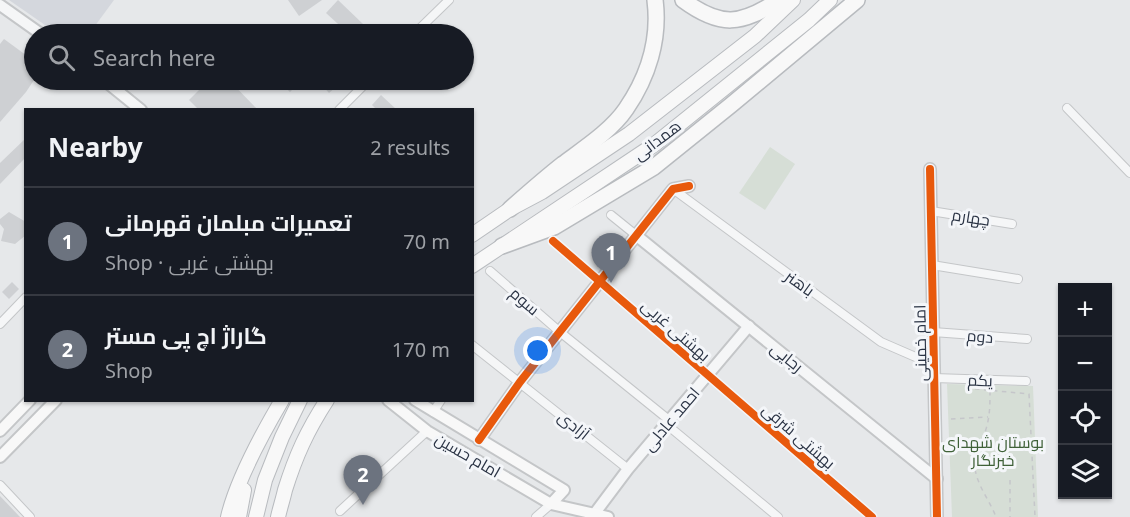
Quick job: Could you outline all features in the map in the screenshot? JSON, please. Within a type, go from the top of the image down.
[{"type":"highway","points":[[510,209],[538,183],[600,136],[625,110],[643,78],[654,48],[657,17],[655,0]]},
{"type":"highway","points":[[683,0],[705,14],[724,20],[750,17],[779,0]]},
{"type":"highway","name":"همدانی","points":[[474,234],[629,134],[755,36],[793,0]]},
{"type":"highway","name":"همدانی","points":[[474,265],[655,144],[809,20],[830,0]]},
{"type":"highway","points":[[502,246],[554,227],[654,167],[857,0]]},
{"type":"highway","points":[[228,517],[231,504],[249,464],[281,402]]},
{"type":"highway","points":[[256,517],[265,480],[299,402]]},
{"type":"highway","points":[[278,517],[299,448],[326,402]]},
{"type":"highway","points":[[239,517],[249,464]]},
{"type":"main road","points":[[0,431],[28,402]]},
{"type":"main road","points":[[0,457],[54,402]]},
{"type":"main road","name":"امام حسین","points":[[391,402],[427,431],[551,504],[608,517]]},
{"type":"main road","name":"امام حسین","points":[[418,402],[564,490],[551,504]]},
{"type":"street","points":[[424,24],[449,0]]},
{"type":"street","points":[[0,5],[27,24]]},
{"type":"street","points":[[116,90],[139,108]]},
{"type":"street","points":[[341,108],[359,90]]},
{"type":"street","points":[[1067,108],[1130,173]]},
{"type":"street","name":"امام خمینی","points":[[930,169],[937,517]]},
{"type":"street","points":[[479,440],[520,382],[673,189],[689,186]]},
{"type":"street","name":"باهنر","points":[[673,189],[880,342],[934,365]]},
{"type":"street","name":"چهارم","points":[[931,211],[1012,224]]},
{"type":"street","points":[[611,215],[637,236]]},
{"type":"street","name":"رجایی","points":[[637,236],[937,479]]},
{"type":"street","points":[[554,241],[600,282]]},
{"type":"street","points":[[932,265],[1018,279]]},
{"type":"street","name":"سوم","points":[[490,271],[778,517]]},
{"type":"street","name":"بهشتی غربی","points":[[600,282],[708,375]]},
{"type":"street","points":[[0,324],[24,299]]},
{"type":"street","name":"احمد عادلی","points":[[595,513],[628,469],[749,326]]},
{"type":"street","name":"دوم","points":[[933,332],[1027,339]]},
{"type":"street","points":[[474,347],[520,382]]},
{"type":"street","name":"بهشتی شرقی","points":[[708,375],[872,517]]},
{"type":"street","name":"یکم","points":[[934,378],[1026,381]]},
{"type":"street","name":"آزادی","points":[[520,382],[628,469]]},
{"type":"street","points":[[433,412],[440,402]]},
{"type":"street","points":[[340,511],[427,431]]},
{"type":"street","points":[[0,485],[30,517]]},
{"type":"street","points":[[536,517],[551,504]]},
{"type":"path","points":[[960,388],[1029,394],[1035,517]]},
{"type":"path","points":[[990,391],[989,417],[985,432],[976,448],[975,468],[982,491],[996,517]]},
{"type":"path","points":[[951,419],[989,417]]},
{"type":"path","points":[[952,448],[997,448]]},
{"type":"path","points":[[1010,480],[1010,517]]},
{"type":"shaded area","points":[[9,0],[114,0],[96,24],[44,24]]},
{"type":"green space","points":[[770,147],[795,164],[765,210],[739,193]]},
{"type":"green space","name":"بوستان شهدای خبرنگار","points":[[947,384],[1033,386],[1038,517],[952,517]]},
{"type":"building","points":[[288,0],[322,0],[299,16]]},
{"type":"building","points":[[338,0],[363,24],[338,24],[326,13]]},
{"type":"building","points":[[4,39],[24,54],[24,90],[27,90],[0,122],[0,44]]},
{"type":"building","points":[[199,90],[239,90],[256,108],[197,108],[189,100]]},
{"type":"building","points":[[381,95],[395,108],[375,108],[372,105]]},
{"type":"building","points":[[24,140],[24,159],[0,184],[0,163]]},
{"type":"building","points":[[9,212],[24,221],[24,237],[15,244],[1,241],[4,229],[0,224],[0,219]]},
{"type":"building","points":[[12,282],[19,289],[9,299],[2,292]]},
{"type":"building","points":[[0,496],[20,517],[0,517]]},
{"type":"cycle path","points":[[930,169],[937,517]]},
{"type":"cycle path","points":[[479,440],[520,382],[673,189],[689,186]]},
{"type":"cycle path","points":[[553,241],[872,517]]},
{"type":"place","name":"تعمیرات مبلمان قهرمانی","points":[[611,283]]},
{"type":"place","name":"گاراژ اچ پی مستر","points":[[363,505]]}]
